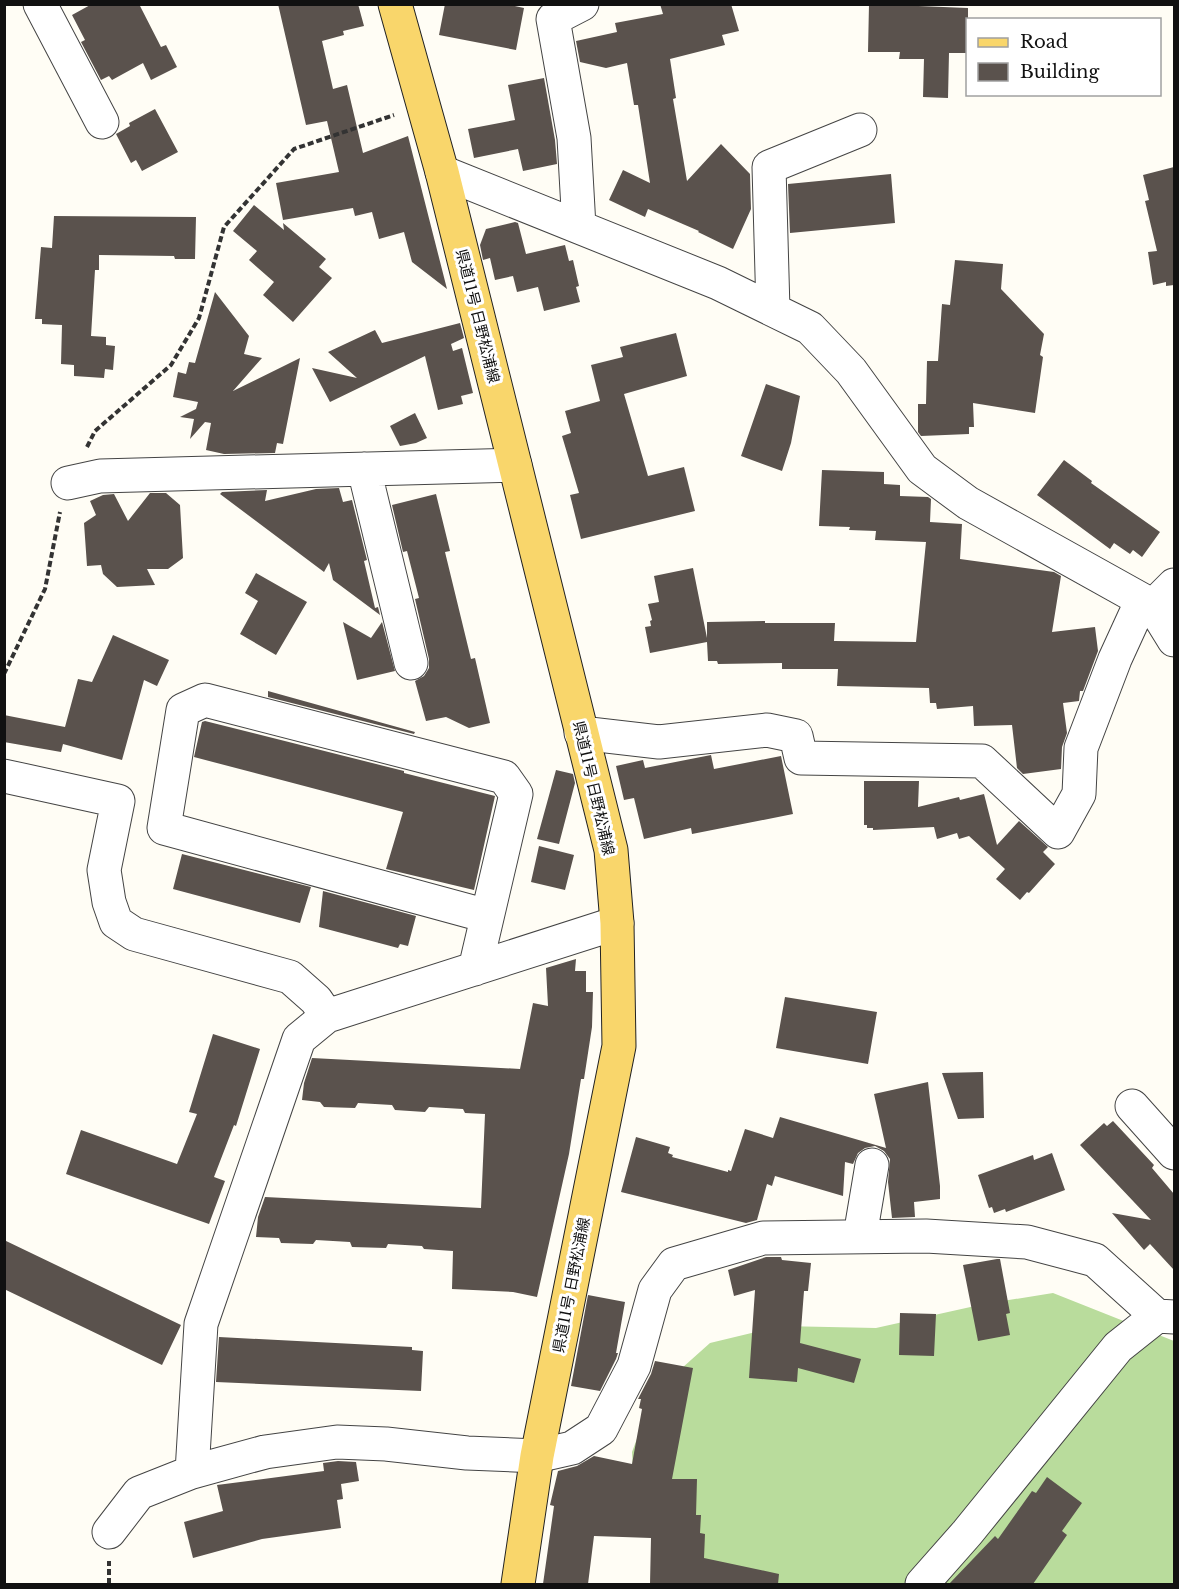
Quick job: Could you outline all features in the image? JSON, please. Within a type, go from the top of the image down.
[{"type":"main road","name":"県道11号 日野松浦線","points":[[395,4],[442,172],[610,850],[617,923],[619,1046],[537,1456],[518,1584]]},
{"type":"street","points":[[40,4],[102,122]]},
{"type":"street","points":[[579,227],[574,138],[553,19],[582,4]]},
{"type":"street","points":[[773,310],[769,167],[860,130]]},
{"type":"street","points":[[442,172],[717,283],[810,328],[851,371],[922,469],[968,503],[1156,597],[1174,640]]},
{"type":"street","points":[[68,483],[100,476],[515,465]]},
{"type":"street","points":[[364,469],[411,663]]},
{"type":"street","points":[[581,733],[659,742],[767,730],[796,736],[801,758],[982,761],[1058,832],[1079,794],[1081,748],[1115,659],[1156,597]]},
{"type":"street","points":[[475,969],[516,794],[504,777],[205,700],[183,710],[164,828],[487,916]]},
{"type":"street","points":[[4,776],[118,801],[104,870],[109,902],[116,922],[134,934],[290,977],[316,1000],[327,1016]]},
{"type":"street","points":[[192,1472],[201,1324],[299,1039],[327,1016],[617,923]]},
{"type":"street","points":[[1132,1106],[1174,1153]]},
{"type":"street","points":[[860,1236],[872,1165]]},
{"type":"street","points":[[109,1532],[140,1493],[192,1472],[265,1452],[337,1442],[386,1444],[467,1453],[537,1456],[572,1448],[601,1429],[634,1366],[656,1290],[674,1264],[763,1238],[926,1236],[1028,1242],[1095,1260],[1166,1316],[1118,1347],[967,1533],[922,1584]]},
{"type":"path","points":[[4,674],[45,589],[68,483],[95,431],[171,365],[199,318],[224,227],[294,149],[423,105]]},
{"type":"green space","points":[[1053,1293],[1174,1341],[1174,1584],[681,1584],[635,1507],[632,1452],[654,1393],[710,1343],[781,1326],[876,1328],[984,1304]]},
{"type":"building","points":[[92,4],[139,4],[161,47],[166,45],[177,67],[151,80],[143,63],[112,80],[109,76],[101,80],[81,42],[85,40],[72,15]]},
{"type":"building","points":[[278,4],[358,4],[364,26],[343,31],[344,35],[322,41],[333,89],[347,85],[363,153],[408,136],[447,289],[412,262],[404,232],[379,239],[372,212],[355,216],[353,208],[283,220],[276,183],[339,172],[327,121],[306,125]]},
{"type":"building","points":[[445,4],[506,4],[524,8],[516,50],[439,35]]},
{"type":"building","points":[[660,4],[731,4],[739,31],[722,35],[725,45],[670,59],[676,98],[673,99],[687,181],[721,144],[750,174],[751,209],[733,249],[699,231],[648,209],[645,217],[609,200],[623,170],[650,183],[638,105],[634,105],[627,63],[606,68],[580,62],[576,41],[617,32],[615,23],[663,14]]},
{"type":"building","points":[[869,4],[968,8],[966,53],[949,53],[948,98],[923,97],[924,59],[899,59],[900,52],[868,52]]},
{"type":"building","points":[[544,78],[557,164],[523,171],[518,149],[474,158],[468,129],[515,120],[508,85]]},
{"type":"building","points":[[155,109],[178,152],[142,171],[136,160],[131,163],[116,134],[130,126],[129,123]]},
{"type":"building","points":[[1174,167],[1174,285],[1166,286],[1166,282],[1153,285],[1148,252],[1157,251],[1145,201],[1149,200],[1143,175]]},
{"type":"building","points":[[891,174],[895,223],[790,233],[788,184]]},
{"type":"building","points":[[254,205],[284,230],[283,223],[326,259],[319,267],[332,278],[293,322],[263,295],[274,282],[249,260],[257,251],[233,231]]},
{"type":"building","points":[[54,216],[196,217],[195,259],[175,259],[174,256],[99,255],[99,270],[95,270],[91,336],[106,337],[106,345],[115,346],[113,370],[105,369],[104,378],[74,376],[74,365],[61,364],[62,325],[42,324],[42,319],[35,319],[41,247],[52,248]]},
{"type":"building","points":[[518,223],[526,254],[565,245],[569,261],[573,260],[580,302],[544,311],[538,287],[517,292],[513,276],[495,280],[490,258],[483,260],[480,245],[486,229]]},
{"type":"building","points":[[955,260],[1003,264],[1001,289],[1044,334],[1035,413],[973,403],[974,427],[969,427],[969,434],[921,436],[918,432],[918,404],[926,404],[927,361],[938,361],[942,304],[950,305]]},
{"type":"building","points":[[215,292],[249,336],[244,354],[262,358],[233,391],[300,358],[283,444],[277,443],[275,453],[224,454],[206,450],[211,423],[205,422],[190,439],[194,419],[180,417],[196,409],[198,402],[173,397],[178,372],[186,374],[189,362],[195,363]]},
{"type":"building","points":[[460,323],[464,338],[451,344],[453,351],[462,348],[473,393],[461,396],[463,404],[438,410],[425,356],[330,402],[312,368],[357,378],[328,352],[375,330],[382,343]]},
{"type":"building","points":[[676,333],[687,376],[624,394],[648,476],[684,467],[695,511],[581,539],[570,495],[579,493],[562,436],[571,433],[565,411],[600,401],[591,365],[623,357],[620,347]]},
{"type":"building","points":[[766,384],[800,396],[791,443],[782,471],[741,456]]},
{"type":"building","points":[[415,413],[427,438],[400,446],[390,426]]},
{"type":"building","points":[[1064,460],[1092,481],[1091,483],[1160,532],[1142,557],[1133,550],[1130,554],[1114,543],[1110,549],[1037,495]]},
{"type":"building","points":[[822,470],[884,472],[884,484],[900,485],[900,496],[928,497],[931,499],[930,522],[962,524],[960,559],[1054,572],[1061,576],[1052,632],[1095,627],[1098,651],[1083,691],[1080,691],[1079,701],[1063,703],[1067,733],[1062,747],[1061,769],[1023,774],[1017,768],[1012,725],[974,726],[973,706],[937,709],[936,703],[930,703],[929,688],[837,686],[838,669],[782,669],[782,663],[718,664],[717,661],[708,661],[707,642],[650,653],[645,627],[651,626],[650,621],[652,620],[648,604],[659,602],[654,576],[693,568],[707,638],[707,622],[765,621],[765,623],[835,623],[834,641],[916,642],[926,542],[875,540],[876,531],[819,526]]},
{"type":"building","points":[[339,488],[343,502],[352,500],[367,560],[364,561],[375,608],[378,607],[380,615],[333,580],[329,563],[324,572],[220,494],[222,492],[267,490],[265,501],[316,489]]},
{"type":"building","points":[[150,493],[166,493],[180,505],[183,558],[168,569],[147,569],[155,585],[117,587],[103,574],[101,565],[87,566],[84,523],[96,515],[90,501],[103,495],[114,494],[128,521]]},
{"type":"building","points":[[436,494],[450,551],[445,552],[471,659],[475,658],[490,723],[469,728],[446,717],[426,721],[415,681],[424,676],[429,668],[429,659],[415,599],[419,598],[407,551],[403,552],[392,505]]},
{"type":"building","points":[[256,573],[307,602],[276,655],[240,634],[258,601],[245,593]]},
{"type":"building","points":[[343,622],[371,638],[382,622],[395,671],[357,680]]},
{"type":"building","points":[[113,635],[169,660],[157,686],[144,680],[122,760],[63,744],[61,752],[4,742],[4,715],[65,727],[78,679],[92,682]]},
{"type":"building","points":[[268,691],[415,732],[414,734],[268,697]]},
{"type":"building","points":[[202,722],[495,796],[474,890],[386,869],[403,812],[194,757]]},
{"type":"building","points":[[711,755],[714,769],[781,756],[793,814],[692,834],[691,828],[644,839],[634,798],[624,800],[616,766],[643,760],[645,768]]},
{"type":"building","points":[[556,770],[573,774],[575,783],[559,844],[537,839]]},
{"type":"building","points":[[864,781],[919,781],[918,807],[959,797],[960,800],[984,794],[997,845],[1019,821],[1048,847],[1043,852],[1055,864],[1020,900],[996,879],[1005,869],[969,836],[959,839],[957,833],[937,839],[934,827],[873,830],[873,828],[867,828],[867,825],[864,825]]},
{"type":"building","points":[[539,846],[574,855],[565,890],[531,882]]},
{"type":"building","points":[[182,854],[311,887],[300,923],[173,889]]},
{"type":"building","points":[[323,891],[416,916],[408,946],[400,944],[398,948],[319,927]]},
{"type":"building","points":[[576,959],[575,971],[586,971],[586,992],[593,992],[592,1027],[569,1154],[537,1297],[513,1292],[452,1289],[453,1251],[388,1244],[386,1248],[352,1247],[350,1242],[316,1240],[313,1244],[281,1243],[279,1238],[256,1237],[258,1217],[265,1197],[481,1208],[485,1114],[465,1113],[463,1109],[429,1107],[425,1112],[395,1110],[392,1105],[358,1103],[355,1108],[324,1107],[320,1102],[302,1100],[304,1083],[312,1058],[520,1069],[533,1003],[548,1006],[546,968]]},
{"type":"building","points":[[785,997],[877,1012],[868,1064],[776,1048]]},
{"type":"building","points":[[213,1034],[260,1049],[236,1126],[234,1125],[214,1177],[225,1181],[209,1224],[66,1174],[81,1130],[177,1164],[197,1114],[189,1112]]},
{"type":"building","points":[[983,1072],[984,1118],[958,1119],[942,1073]]},
{"type":"building","points":[[928,1082],[940,1199],[914,1202],[915,1217],[892,1218],[888,1182],[890,1159],[884,1151],[875,1146],[865,1148],[858,1153],[853,1164],[845,1162],[843,1196],[775,1176],[772,1186],[767,1184],[757,1220],[746,1223],[621,1192],[636,1137],[670,1147],[668,1153],[673,1155],[672,1157],[728,1172],[728,1170],[731,1171],[745,1129],[773,1138],[780,1117],[886,1148],[874,1094]]},
{"type":"building","points":[[1113,1121],[1154,1165],[1152,1168],[1174,1194],[1174,1270],[1150,1244],[1144,1250],[1112,1213],[1151,1220],[1080,1145],[1104,1123],[1107,1126]]},
{"type":"building","points":[[1052,1153],[1065,1190],[1006,1212],[1005,1209],[994,1213],[992,1207],[989,1208],[978,1175],[1033,1155],[1034,1160]]},
{"type":"building","points":[[4,1240],[181,1325],[162,1365],[4,1289]]},
{"type":"building","points":[[766,1257],[781,1257],[782,1260],[811,1263],[808,1291],[804,1291],[800,1343],[861,1359],[854,1383],[798,1368],[797,1382],[749,1378],[755,1290],[734,1296],[728,1270]]},
{"type":"building","points":[[1000,1259],[1010,1313],[1006,1314],[1010,1335],[978,1341],[963,1265]]},
{"type":"building","points":[[588,1295],[625,1302],[616,1353],[618,1353],[600,1391],[571,1386]]},
{"type":"building","points":[[900,1313],[936,1314],[934,1356],[899,1355]]},
{"type":"building","points":[[219,1337],[412,1347],[412,1350],[423,1351],[421,1391],[216,1382]]},
{"type":"building","points":[[655,1361],[693,1368],[672,1479],[697,1479],[696,1515],[701,1515],[700,1533],[705,1534],[704,1558],[779,1574],[778,1584],[650,1584],[651,1538],[594,1536],[588,1584],[543,1584],[554,1506],[550,1505],[558,1471],[577,1466],[594,1456],[632,1464],[642,1409],[639,1408],[641,1399],[638,1399]]},
{"type":"building","points":[[356,1462],[359,1481],[341,1484],[343,1499],[337,1500],[341,1528],[262,1539],[193,1558],[184,1522],[223,1511],[217,1485],[324,1471],[323,1463]]},
{"type":"building","points":[[1047,1477],[1082,1503],[1062,1531],[1067,1535],[1033,1584],[949,1584],[995,1536],[998,1539],[1032,1491],[1036,1493]]}]
